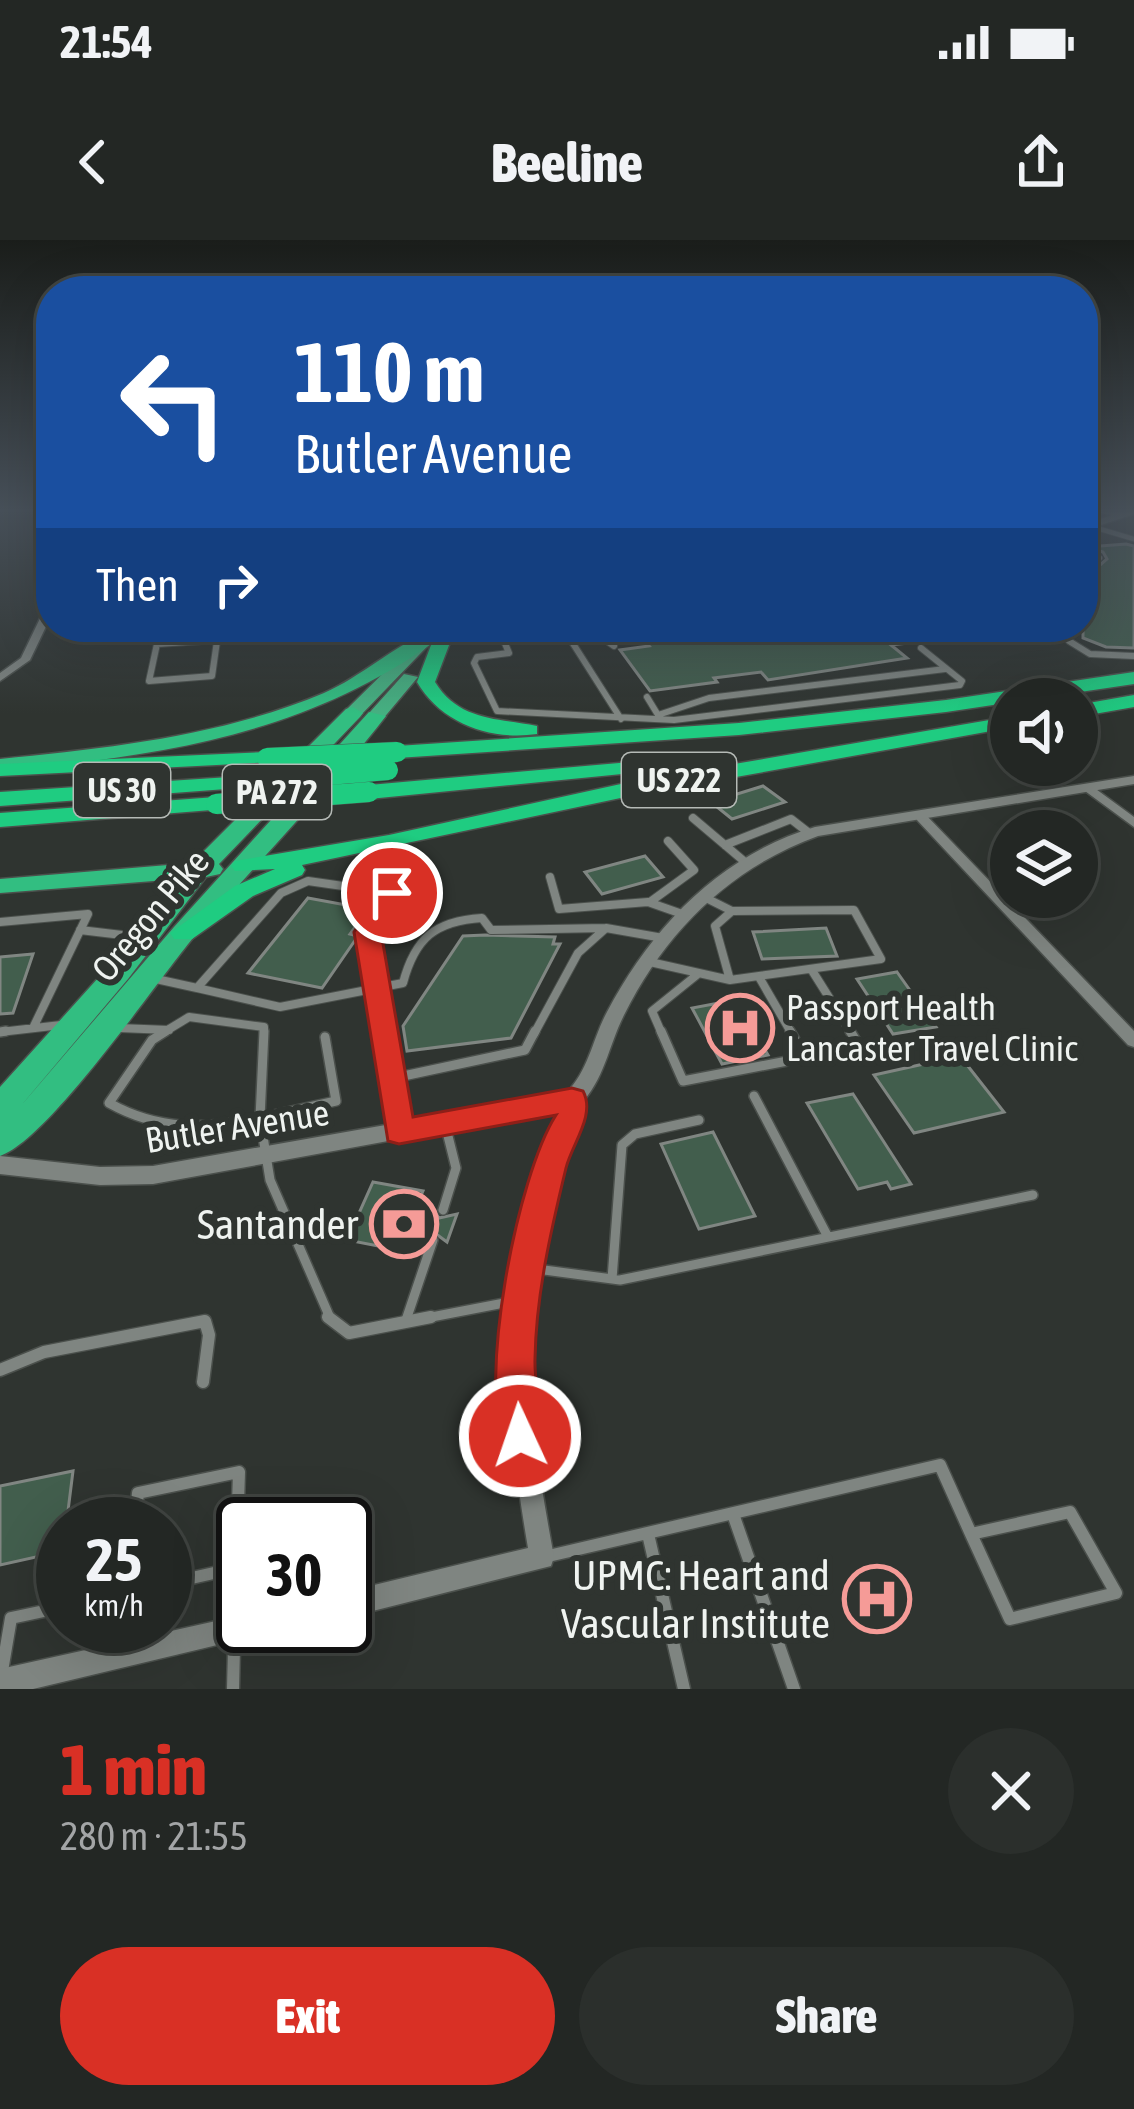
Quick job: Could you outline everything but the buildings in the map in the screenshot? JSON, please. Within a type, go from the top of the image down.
[{"type":"highway","points":[[0,767],[164,743],[279,713],[394,666],[430,642]]},
{"type":"highway","points":[[439,642],[426,682],[445,710],[476,723],[565,733],[739,729]]},
{"type":"highway","points":[[1098,689],[1134,681]]},
{"type":"highway","name":"US 222","points":[[0,767],[267,758],[393,761],[907,711],[1134,681]]},
{"type":"highway","points":[[1098,707],[1134,700]]},
{"type":"highway","points":[[279,713],[365,715]]},
{"type":"highway","name":"Oregon Pike","points":[[0,1143],[38,1109],[365,715]]},
{"type":"highway","name":"Oregon Pike","points":[[0,1115],[7,1100],[199,870],[365,715]]},
{"type":"highway","name":"US 30","points":[[0,799],[245,782],[393,761],[744,740],[990,719]]},
{"type":"highway","name":"US 222","points":[[183,933],[244,891],[359,849],[611,793],[990,720]]},
{"type":"highway","name":"US 30","points":[[0,820],[728,759],[990,720]]},
{"type":"highway","points":[[5,886],[243,866],[359,849]]},
{"type":"highway","points":[[5,886],[105,884],[138,892],[154,906],[146,938]]},
{"type":"main road","name":"Oregon Pike","points":[[365,715],[434,642]]},
{"type":"street","points":[[0,678],[29,654],[36,639]]},
{"type":"street","points":[[372,1598],[542,1557],[520,1436],[515,1359],[527,1268],[542,1192],[557,1138],[572,1118],[572,1100],[598,1071],[606,1032],[664,938],[704,897],[764,848],[809,833],[1134,780]]},
{"type":"street","points":[[1089,788],[1134,824]]},
{"type":"street","points":[[921,817],[1134,1041]]},
{"type":"street","name":"Butler Avenue","points":[[0,1165],[100,1176],[153,1175],[572,1100]]},
{"type":"street","points":[[0,1683],[216,1634]]},
{"type":"lane","points":[[181,642],[157,644],[149,681],[212,676],[217,642]]},
{"type":"lane","points":[[504,642],[509,652],[477,657],[474,663],[497,711],[655,716],[709,698],[946,668]]},
{"type":"lane","points":[[572,642],[621,718]]},
{"type":"lane","points":[[609,642],[614,646]]},
{"type":"lane","points":[[1071,642],[1090,654],[1134,656]]},
{"type":"lane","points":[[655,716],[674,720],[960,685],[962,681],[921,648]]},
{"type":"lane","points":[[789,688],[806,705]]},
{"type":"lane","points":[[647,698],[655,716]]},
{"type":"lane","points":[[693,818],[746,862]]},
{"type":"lane","points":[[725,845],[790,819],[809,833]]},
{"type":"lane","points":[[648,902],[694,870],[668,841]]},
{"type":"lane","points":[[550,878],[559,909],[648,902],[686,916]]},
{"type":"lane","points":[[197,988],[281,893],[308,881],[392,893],[368,932],[399,1132]]},
{"type":"lane","points":[[646,961],[730,980],[813,972],[880,958],[854,910],[732,910],[704,897]]},
{"type":"lane","points":[[730,980],[715,926],[732,910]]},
{"type":"lane","points":[[0,922],[88,914],[33,1028]]},
{"type":"lane","points":[[148,977],[280,1007],[404,983],[410,952],[426,933],[448,919],[482,918],[491,931],[606,928],[664,938]]},
{"type":"lane","points":[[394,1078],[525,1050],[578,953],[606,928]]},
{"type":"lane","points":[[80,930],[146,938]]},
{"type":"lane","points":[[700,974],[652,1011],[682,1081],[860,1047],[813,972]]},
{"type":"lane","points":[[759,977],[805,1057]]},
{"type":"lane","points":[[325,1037],[336,1101],[263,1116],[195,1126],[148,1123],[109,1103],[152,1040],[189,1017],[265,1027],[263,1116],[263,1158],[328,1319],[349,1333],[523,1299]]},
{"type":"lane","points":[[0,1032],[74,1023]]},
{"type":"lane","points":[[106,1029],[169,1030]]},
{"type":"lane","points":[[754,1096],[828,1237]]},
{"type":"lane","points":[[612,1279],[622,1145],[635,1134],[699,1120]]},
{"type":"lane","points":[[443,1210],[456,1168],[445,1123]]},
{"type":"lane","points":[[527,1268],[612,1279],[1034,1196]]},
{"type":"lane","points":[[405,1322],[433,1240]]},
{"type":"lane","points":[[0,1370],[44,1352],[205,1321],[209,1335],[203,1382]]},
{"type":"lane","points":[[542,1557],[940,1465],[971,1534],[1010,1619],[1116,1592],[1070,1512],[971,1534]]},
{"type":"lane","points":[[138,1497],[138,1493],[239,1472],[238,1497]]},
{"type":"lane","points":[[733,1514],[794,1689]]},
{"type":"lane","points":[[648,1534],[684,1689]]},
{"type":"lane","points":[[0,1683],[6,1620],[36,1613]]},
{"type":"lane","points":[[233,1689],[238,1653]]},
{"type":"place","name":"Passport Health Lancaster Travel Clinic","points":[[740,1028]]},
{"type":"place","name":"Santander","points":[[404,1224]]},
{"type":"place","name":"UPMC: Heart and Vascular Institute","points":[[877,1599]]},
{"type":"route","points":[[392,893],[368,932],[399,1132],[572,1100],[572,1118],[557,1138],[530,1242],[515,1359],[520,1436]]}]
